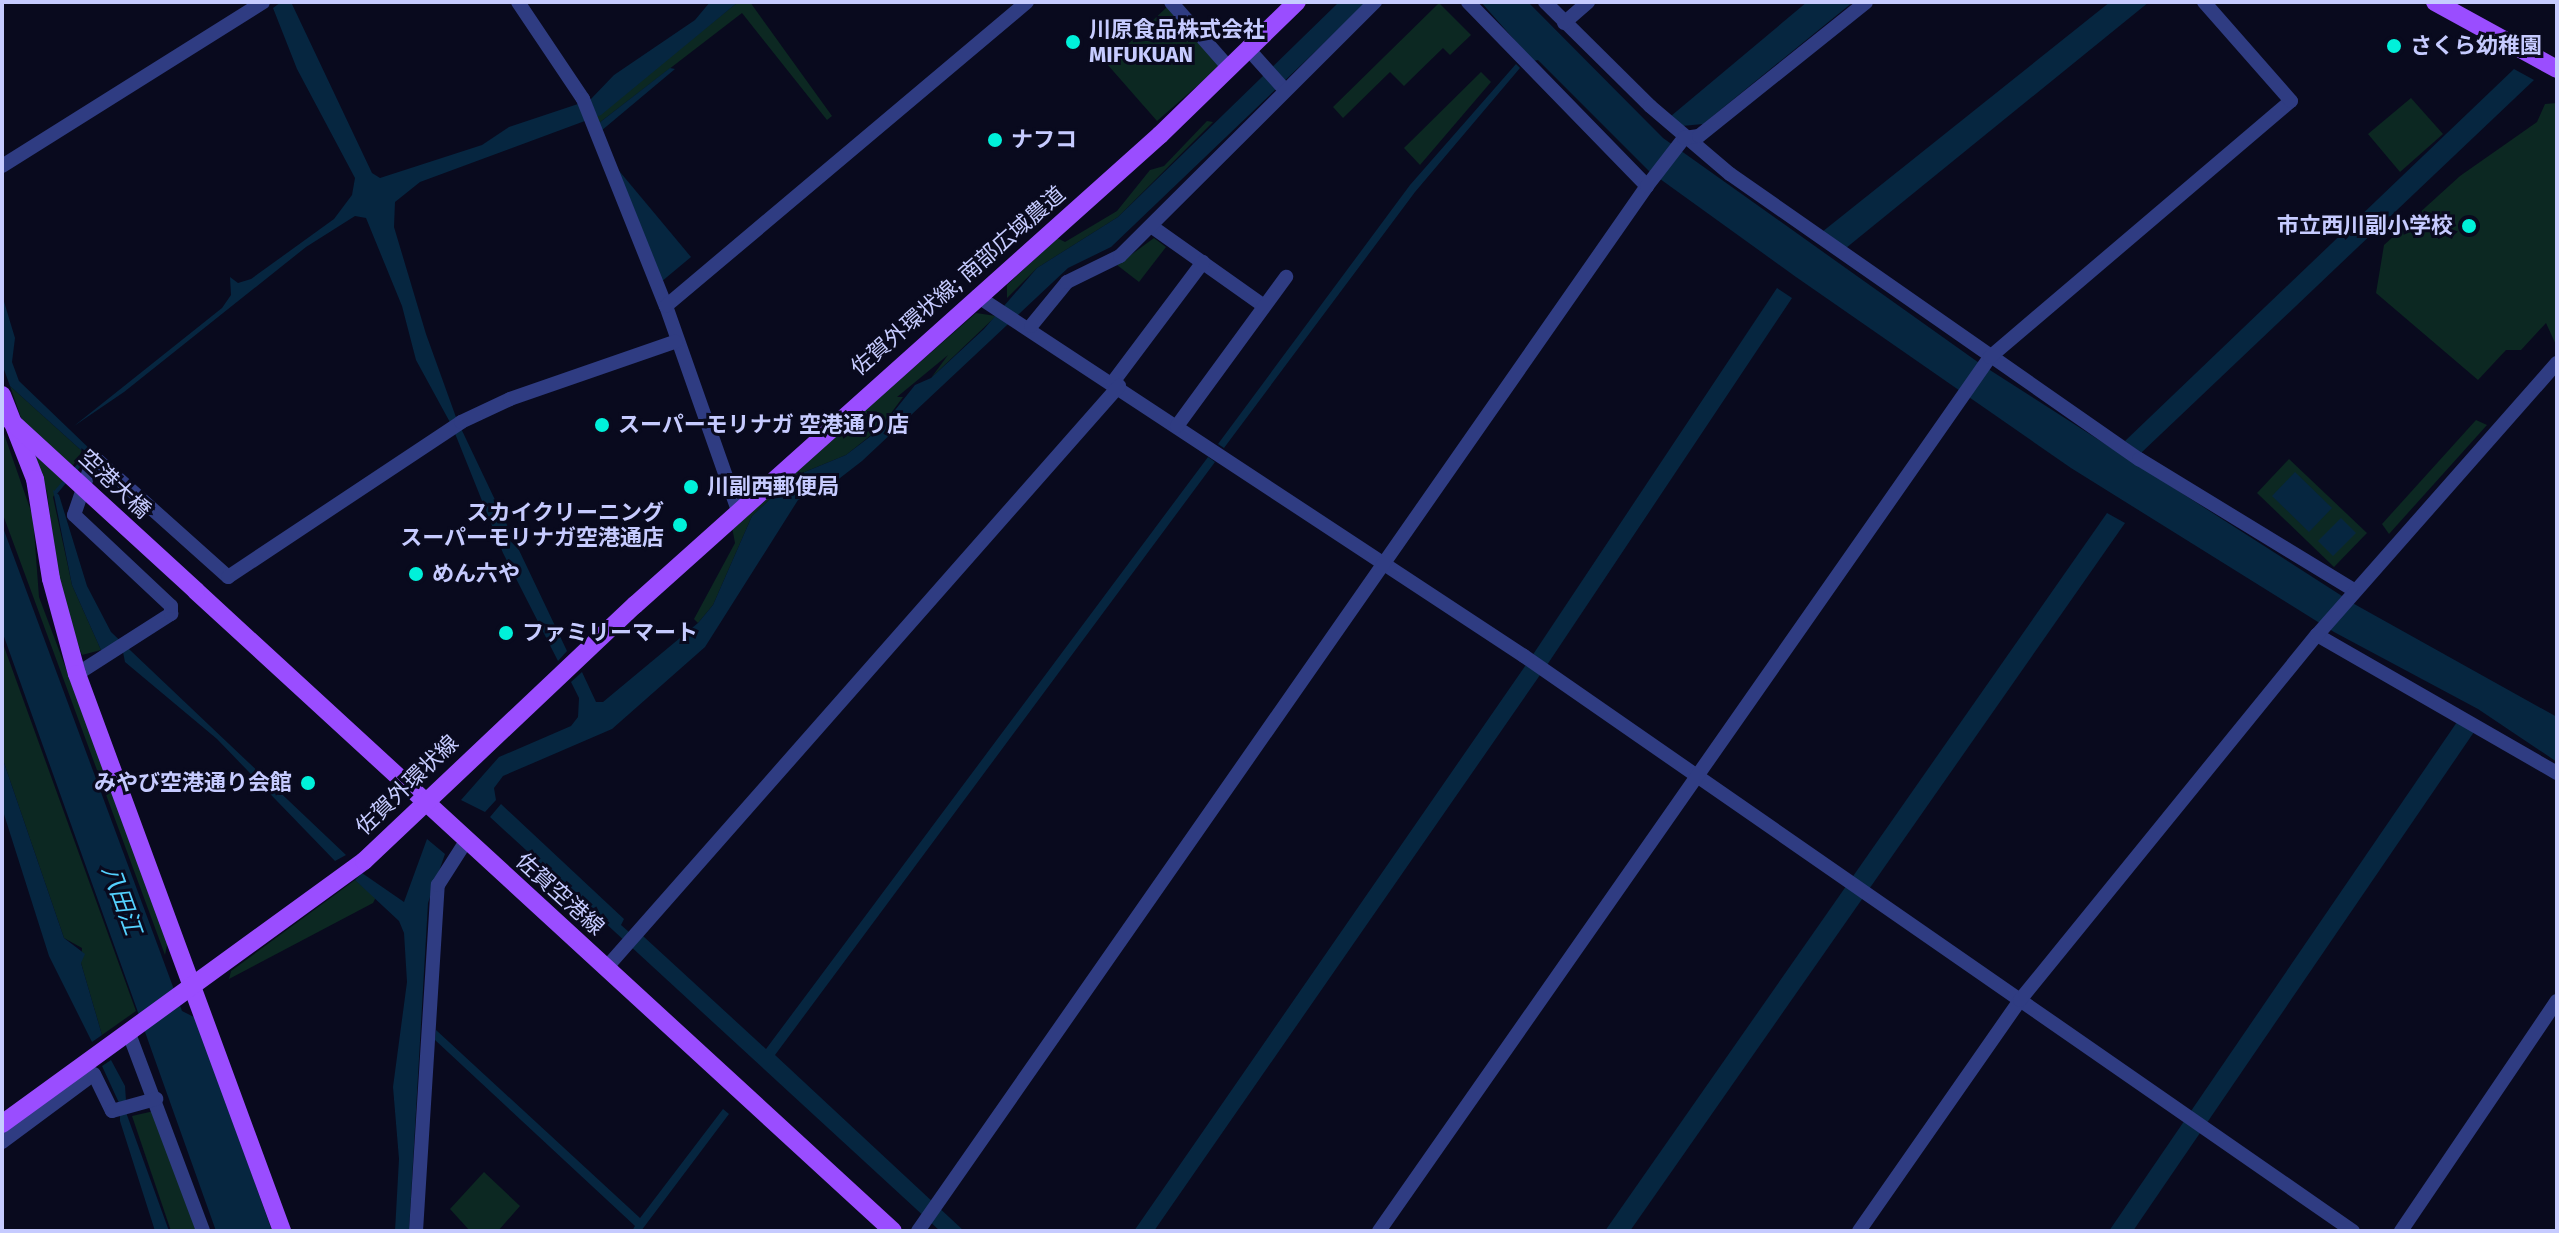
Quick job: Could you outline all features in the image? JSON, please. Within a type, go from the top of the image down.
[{"type":"main road","name":"佐賀外環状線; 南部広域農道","points":[[648,593],[1250,51],[1297,2]]},
{"type":"main road","points":[[2435,2],[2557,69]]},
{"type":"main road","points":[[2,395],[35,479],[51,579],[77,674],[189,987],[282,1231]]},
{"type":"main road","name":"空港大橋","points":[[2,413],[196,591]]},
{"type":"main road","name":"佐賀空港線","points":[[196,591],[893,1231]]},
{"type":"main road","name":"佐賀外環状線","points":[[133,1033],[189,987],[364,861],[648,593]]},
{"type":"main road","points":[[2,1124],[133,1033]]},
{"type":"street","points":[[2,166],[263,2]]},
{"type":"street","points":[[518,2],[583,99],[666,306],[675,342],[738,511]]},
{"type":"street","points":[[666,306],[1027,2]]},
{"type":"street","points":[[1171,2],[1230,69]]},
{"type":"street","points":[[1026,323],[1067,282],[1120,256],[1375,2]]},
{"type":"street","points":[[1468,2],[1647,186]]},
{"type":"street","points":[[1545,2],[1684,138],[1990,357],[2139,459],[2354,590]]},
{"type":"street","points":[[1564,23],[1588,2]]},
{"type":"street","points":[[921,1227],[1382,564],[1647,186],[1684,138],[1699,136],[1866,2]]},
{"type":"street","points":[[1379,1231],[1990,357],[2291,101],[2204,2]]},
{"type":"street","points":[[1250,51],[1285,90]]},
{"type":"street","points":[[1151,226],[1264,306]]},
{"type":"street","points":[[606,968],[1116,384],[1203,262]]},
{"type":"street","points":[[1177,426],[1286,277]]},
{"type":"street","points":[[977,296],[1026,323],[1382,564],[1524,656],[2353,1231]]},
{"type":"street","points":[[77,674],[171,614],[171,606],[74,515],[94,457],[228,577],[456,425],[510,399],[675,342]]},
{"type":"street","points":[[1859,1231],[2020,1000],[2354,590],[2557,363]]},
{"type":"street","points":[[2317,635],[2557,773]]},
{"type":"street","points":[[416,1231],[438,885],[466,841]]},
{"type":"street","points":[[2401,1231],[2557,1001]]},
{"type":"street","points":[[133,1033],[203,1231]]},
{"type":"street","points":[[2,1142],[94,1074],[123,1109],[156,1099]]},
{"type":"green space","points":[[738,2],[750,2],[832,116],[827,120],[742,13],[599,123],[595,117]]},
{"type":"green space","points":[[1439,3],[1471,35],[1450,55],[1443,48],[1404,86],[1390,72],[1343,118],[1333,107]]},
{"type":"green space","points":[[1168,6],[1220,66],[1157,121],[1107,64]]},
{"type":"green space","points":[[1481,72],[1491,82],[1420,165],[1404,148]]},
{"type":"green space","points":[[2411,98],[2443,134],[2400,172],[2368,134]]},
{"type":"green space","points":[[2557,103],[2557,347],[2546,323],[2521,350],[2506,350],[2478,380],[2376,293],[2384,245],[2460,176],[2537,122],[2545,104]]},
{"type":"green space","points":[[1207,121],[1213,122],[1118,217],[1037,268],[1007,298],[1007,285],[1057,238],[1065,242],[1117,211],[1150,170],[1164,166]]},
{"type":"green space","points":[[1154,238],[1166,247],[1139,282],[1117,265]]},
{"type":"green space","points":[[976,313],[996,316],[931,378],[948,355],[897,397],[903,397],[880,428],[846,455],[795,476],[752,516],[713,605],[698,623],[694,619],[735,543],[732,527]]},
{"type":"green space","points":[[10,386],[82,451],[53,497],[72,585],[101,650],[82,655],[60,592],[47,492]]},
{"type":"green space","points":[[2476,420],[2487,425],[2389,534],[2382,524]]},
{"type":"green space","points":[[2,428],[33,517],[39,597],[168,940],[165,955],[2,512]]},
{"type":"green space","points":[[2289,459],[2367,533],[2334,567],[2257,493]]},
{"type":"green space","points":[[2,641],[136,1011],[102,1035],[81,963],[82,948],[64,938],[2,757]]},
{"type":"green space","points":[[355,880],[376,897],[373,903],[229,979],[231,971]]},
{"type":"green space","points":[[154,1111],[199,1231],[171,1231],[132,1116]]},
{"type":"green space","points":[[484,1172],[520,1206],[498,1231],[470,1231],[450,1209]]},
{"type":"water","points":[[281,2],[291,2],[372,173],[380,178],[482,145],[509,127],[590,100],[614,75],[695,20],[710,2],[738,2],[601,115],[420,182],[395,202],[394,227],[426,334],[457,420],[567,651],[558,661],[503,553],[452,426],[416,360],[402,306],[366,218],[355,216],[306,247],[124,392],[74,426],[222,308],[231,295],[230,277],[238,283],[251,279],[334,219],[352,195],[355,178],[297,69],[273,8]]},
{"type":"water","points":[[1339,2],[1367,2],[1111,247],[1068,268],[862,461],[831,485],[798,500],[705,647],[612,729],[503,776],[494,788],[496,800],[485,812],[461,800],[499,757],[571,726],[578,717],[579,698],[571,682],[582,672],[596,702],[603,702],[698,623],[713,605],[752,516],[795,476],[846,455],[880,429],[915,385],[931,378],[984,329],[1037,268],[1118,217]]},
{"type":"water","points":[[1481,2],[1528,2],[1663,138],[1982,365],[2356,605],[2557,717],[2557,762],[2478,709],[2334,632],[2071,468],[1796,277],[1649,171],[1538,60],[1533,61]]},
{"type":"water","points":[[1807,2],[1853,2],[1703,124],[1682,126],[1671,116]]},
{"type":"water","points":[[2110,2],[2149,2],[1846,248],[1822,232]]},
{"type":"water","points":[[1516,64],[1520,68],[1415,192],[1224,448],[1218,444],[1410,185]]},
{"type":"water","points":[[670,68],[675,69],[601,131],[599,123]]},
{"type":"water","points":[[2514,69],[2534,80],[2141,453],[2125,441]]},
{"type":"water","points":[[615,166],[691,257],[661,282]]},
{"type":"water","points":[[1777,288],[1792,298],[1547,665],[1154,1231],[1134,1231],[1532,656]]},
{"type":"water","points":[[2,295],[15,338],[12,362],[19,381],[94,453],[86,462],[82,451],[10,386],[2,364]]},
{"type":"water","points":[[1208,457],[1215,462],[775,1055],[964,1231],[940,1231],[490,817],[501,804],[624,919],[621,925],[638,940],[643,936],[766,1049]]},
{"type":"water","points":[[2295,472],[2332,508],[2309,532],[2272,496]]},
{"type":"water","points":[[53,490],[59,495],[87,586],[111,632],[346,855],[335,861],[217,739],[125,662],[123,652],[101,650],[72,585]]},
{"type":"water","points":[[2107,513],[2125,523],[1630,1231],[1605,1231]]},
{"type":"water","points":[[2341,518],[2356,533],[2333,556],[2318,541]]},
{"type":"water","name":"八田江","points":[[2,525],[182,1011],[196,1018],[272,1231],[216,1231],[2,631]]},
{"type":"water","points":[[2457,722],[2474,732],[2133,1231],[2109,1231]]},
{"type":"water","points":[[2,757],[64,938],[85,954],[81,963],[102,1035],[92,1042],[49,956],[2,808]]},
{"type":"water","points":[[427,839],[445,854],[428,903],[409,1231],[395,1231],[399,1159],[393,1087],[407,982],[404,933],[399,921],[355,880],[362,873],[404,902]]},
{"type":"water","points":[[436,1030],[640,1218],[723,1109],[729,1114],[641,1231],[632,1231],[635,1226],[435,1040]]},
{"type":"water","points":[[111,1060],[125,1086],[127,1115],[169,1231],[155,1231],[120,1121],[120,1105],[102,1066]]},
{"type":"waterway","points":[[75,470],[83,460]]},
{"type":"waterway","points":[[56,492],[66,480]]},
{"type":"place","name":"川原食品株式会社 MIFUKUAN","points":[[1073,42]]},
{"type":"place","name":"さくら幼稚園","points":[[2394,46]]},
{"type":"place","name":"ナフコ","points":[[995,140]]},
{"type":"place","name":"市立西川副小学校","points":[[2469,226]]},
{"type":"place","name":"スーパーモリナガ 空港通り店","points":[[602,425]]},
{"type":"place","name":"川副西郵便局","points":[[691,487]]},
{"type":"place","name":"スカイクリーニング スーパーモリナガ空港通店","points":[[680,525]]},
{"type":"place","name":"めん六や","points":[[416,574]]},
{"type":"place","name":"ファミリーマート","points":[[506,633]]},
{"type":"place","name":"みやび空港通り会館","points":[[308,783]]}]
